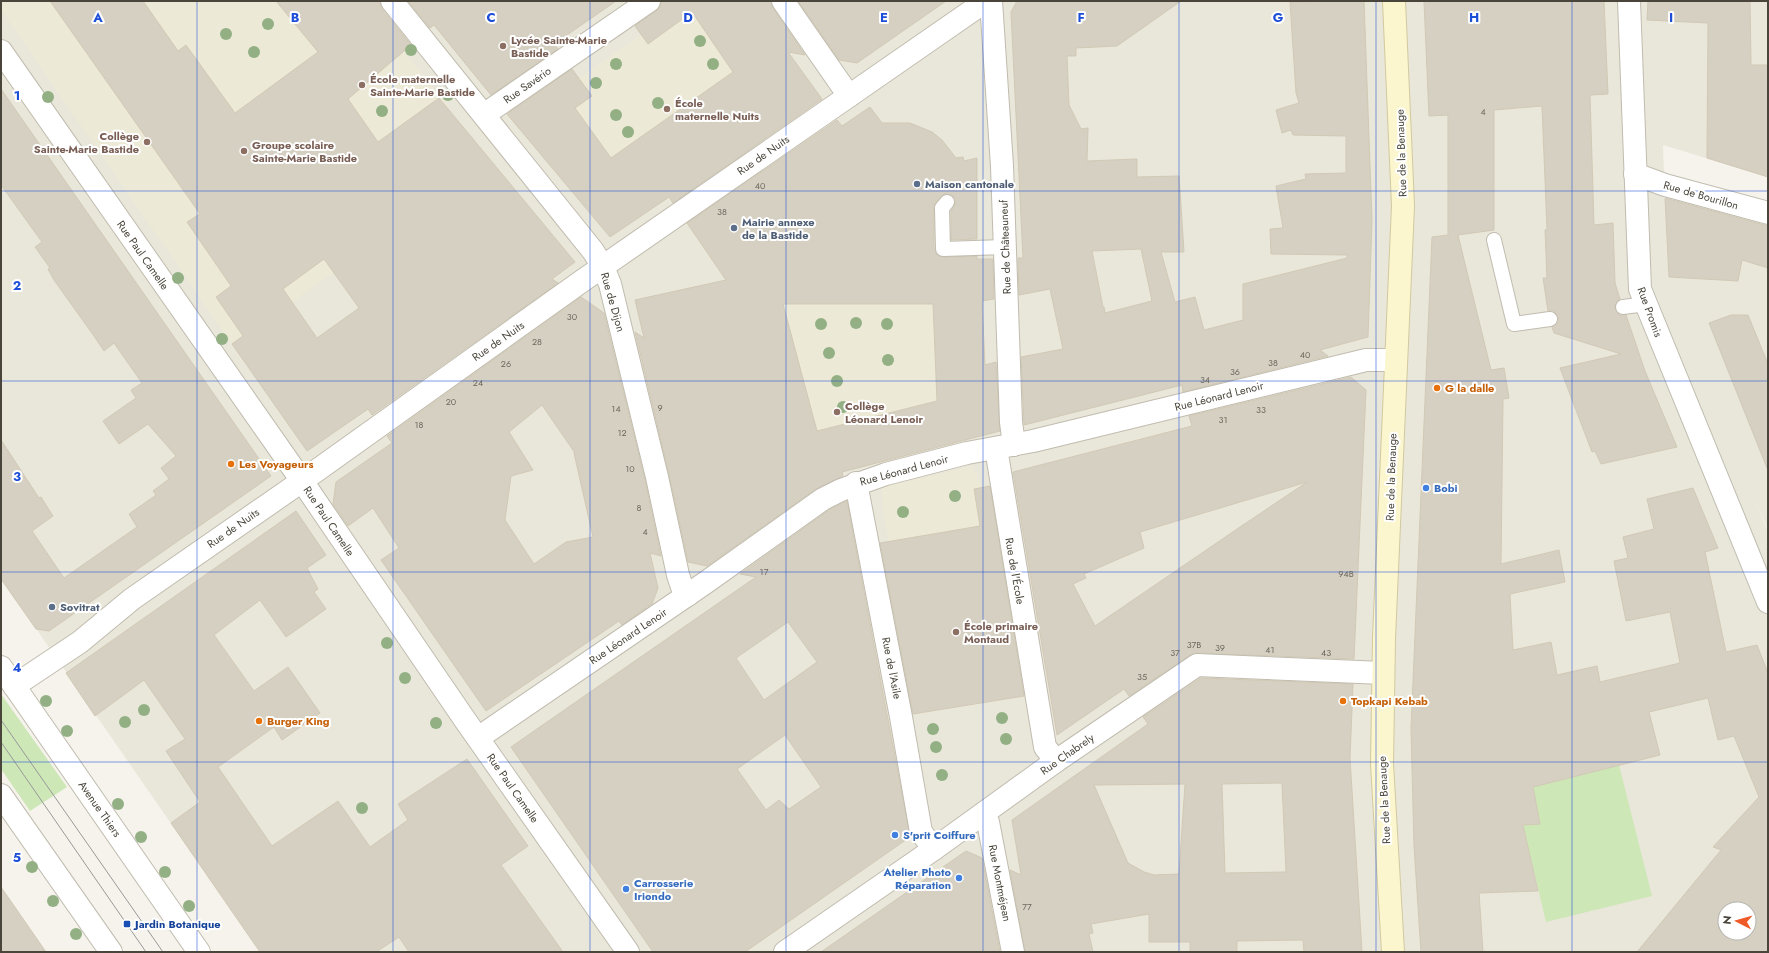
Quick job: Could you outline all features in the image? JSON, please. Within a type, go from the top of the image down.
[{"type":"main road","name":"Rue de la Benauge","points":[[1393,952],[1382,764],[1383,673],[1403,206],[1394,1]]},
{"type":"street","name":"Rue de Dijon","points":[[392,1],[485,114],[593,251],[603,267],[610,284],[656,470],[678,575],[682,587],[688,595]]},
{"type":"street","name":"Rue Savério","points":[[485,114],[649,1]]},
{"type":"street","points":[[783,1],[849,96]]},
{"type":"street","name":"Rue de Nuits","points":[[14,686],[80,642],[132,599],[302,481],[603,267],[986,1]]},
{"type":"street","name":"Rue de Châteauneuf","points":[[991,1],[1002,166],[1011,422],[1005,446]]},
{"type":"street","name":"Rue Promis","points":[[1629,1],[1640,289],[1768,602]]},
{"type":"street","name":"Rue Paul Camelle","points":[[1,51],[302,481],[478,738],[628,952]]},
{"type":"street","name":"Rue de Bourillon","points":[[1635,174],[1665,185],[1768,214]]},
{"type":"street","name":"Rue Léonard Lenoir","points":[[478,738],[688,595],[823,499],[856,483],[886,474],[1005,446],[1033,441],[1366,360],[1396,360]]},
{"type":"street","name":"Rue de l'École","points":[[1005,446],[1045,747],[1056,761]]},
{"type":"street","name":"Rue de l'Asile","points":[[856,483],[898,701],[921,832],[934,849]]},
{"type":"street","name":"Rue Chabrely","points":[[785,952],[934,849],[1056,761],[1197,665],[1383,673]]},
{"type":"street","name":"Avenue Thiers","points":[[1,667],[199,952]]},
{"type":"street","points":[[1,794],[111,952]]},
{"type":"street","name":"Rue Montméjean","points":[[983,814],[988,822],[1013,952]]},
{"type":"lane","points":[[947,202],[942,208],[943,250],[1005,247]]},
{"type":"lane","points":[[1494,240],[1514,324],[1550,319]]},
{"type":"lane","points":[[1623,307],[1646,304]]},
{"type":"shaded area","points":[[1,1],[689,1],[516,124],[752,1],[1768,1],[1768,177],[1663,145],[1665,204],[1669,199],[1768,226],[1768,530],[1755,500],[1768,532],[1768,952],[260,952],[1,578]]},
{"type":"shaded area","name":"Groupe scolaire Sainte-Marie Bastide","points":[[1,1],[363,1],[448,106],[332,195],[369,248],[232,344],[1,10]]},
{"type":"shaded area","name":"École maternelle Nuits","points":[[689,1],[752,1],[818,94],[610,237],[515,124]]},
{"type":"shaded area","name":"Collège Léonard Lenoir","points":[[980,259],[989,434],[833,474],[721,281]]},
{"type":"shaded area","name":"École primaire Montaud","points":[[973,466],[974,474],[978,473],[1016,697],[922,713],[881,500],[883,499],[881,487]]},
{"type":"green space","points":[[1,694],[67,787],[30,811],[1,769]]},
{"type":"green space","points":[[1619,765],[1652,896],[1546,922],[1523,825],[1540,824],[1533,787]]},
{"type":"building","points":[[50,1],[143,1],[178,51],[186,45],[235,113],[318,52],[276,1],[380,1],[382,9],[411,45],[348,99],[378,142],[439,98],[575,262],[552,279],[558,283],[372,415],[368,409],[307,451],[232,344],[243,336],[216,297],[231,286],[187,222],[200,214]],"holes":[[[324,259],[359,308],[317,338],[283,289]]]},
{"type":"building","name":"Lycée Sainte-Marie Bastide","points":[[408,1],[616,1],[554,44],[558,49],[491,95],[434,25],[430,28]]},
{"type":"building","name":"École maternelle Nuits","points":[[661,1],[771,1],[773,8],[805,55],[788,52],[822,99],[673,203],[669,197],[610,237],[507,114],[572,69],[592,96],[575,108],[611,158],[733,72],[692,12],[648,44],[635,26],[656,11],[660,7]]},
{"type":"building","points":[[798,1],[946,1],[857,63],[839,60]]},
{"type":"building","points":[[1017,1],[1181,1],[1117,46],[1076,48],[1076,56],[1067,56],[1069,105],[1081,129],[1088,128],[1087,161],[1137,159],[1137,177],[1179,176],[1184,252],[1161,252],[1175,302],[1195,297],[1204,330],[1243,320],[1243,284],[1347,258],[1347,255],[1271,254],[1270,229],[1283,228],[1276,186],[1306,179],[1305,174],[1346,173],[1346,136],[1293,135],[1291,130],[1282,133],[1276,110],[1299,103],[1296,93],[1290,2],[1364,1],[1372,220],[1368,337],[1320,350],[1328,356],[1183,392],[1182,385],[1024,425],[1021,357],[1063,349],[1050,289],[1019,295],[1018,258],[1023,258],[1011,12]],"holes":[[[1141,249],[1152,301],[1105,313],[1092,251]]]},
{"type":"building","points":[[1424,1],[1604,1],[1608,94],[1590,95],[1594,225],[1613,223],[1615,283],[1620,299],[1615,303],[1615,308],[1619,315],[1626,315],[1645,371],[1677,447],[1601,464],[1595,451],[1592,452],[1560,368],[1621,354],[1554,333],[1552,327],[1558,323],[1558,317],[1554,311],[1548,311],[1543,278],[1547,278],[1545,230],[1547,229],[1542,106],[1494,110],[1494,230],[1458,235],[1491,370],[1504,368],[1509,398],[1503,399],[1501,564],[1559,550],[1565,582],[1510,594],[1513,650],[1551,642],[1557,675],[1597,666],[1600,682],[1680,663],[1670,612],[1626,621],[1614,561],[1628,558],[1623,537],[1654,529],[1647,499],[1693,488],[1718,548],[1705,552],[1726,652],[1757,645],[1768,673],[1768,952],[1637,952],[1721,850],[1713,847],[1759,797],[1734,736],[1718,740],[1708,698],[1649,712],[1660,755],[1533,787],[1540,824],[1523,825],[1538,891],[1479,893],[1483,952],[1421,952],[1414,846],[1411,728],[1432,237],[1448,235],[1448,115],[1429,116]]},
{"type":"building","points":[[1648,1],[1750,1],[1751,65],[1768,65],[1768,177],[1707,158],[1708,23],[1647,20]]},
{"type":"building","points":[[1,89],[271,476],[49,631],[36,629],[1,579],[1,440],[39,498],[41,497],[53,516],[32,531],[64,578],[137,527],[129,514],[156,495],[153,491],[169,479],[161,468],[176,456],[148,424],[119,444],[103,421],[136,398],[131,390],[142,383],[114,343],[104,351],[54,280],[48,269],[50,268],[35,247],[42,242],[1,185]]},
{"type":"building","points":[[870,107],[882,123],[910,123],[932,132],[942,140],[956,158],[963,157],[964,161],[977,158],[977,239],[951,240],[951,211],[955,204],[955,199],[952,195],[944,194],[935,203],[934,208],[934,249],[936,254],[943,257],[977,256],[977,259],[993,259],[994,299],[982,301],[985,365],[996,362],[1000,431],[842,472],[843,476],[816,489],[707,566],[688,562],[669,474],[635,332],[644,338],[635,300],[726,280],[687,223],[837,120],[842,126]],"holes":[[[783,304],[933,304],[937,401],[817,431]]]},
{"type":"building","points":[[1665,198],[1768,226],[1768,268],[1742,260],[1738,281],[1669,277]]},
{"type":"building","points":[[581,297],[604,313],[645,480],[661,556],[650,553],[658,588],[652,604],[622,625],[619,621],[486,711],[381,560],[399,548],[373,508],[348,526],[333,504],[336,482],[392,443],[387,436]],"holes":[[[542,405],[575,453],[593,537],[566,542],[534,564],[505,520],[511,476],[533,470],[509,432]]]},
{"type":"building","points":[[1731,315],[1748,315],[1768,364],[1768,468],[1709,323]]},
{"type":"building","points":[[1351,377],[1366,390],[1354,659],[1197,653],[1190,655],[1129,696],[1124,689],[1057,735],[1013,472],[1192,426],[1189,416]],"holes":[[[1307,482],[1095,626],[1073,584],[1086,578],[1084,574],[1144,548],[1140,532]]]},
{"type":"building","name":"École primaire Montaud","points":[[990,486],[1024,696],[913,714],[880,543],[980,526],[974,489]]},
{"type":"building","points":[[847,501],[910,837],[745,952],[653,952],[511,747],[756,577],[740,574],[829,510]],"holes":[[[788,622],[817,662],[764,700],[736,658]],[[785,735],[821,787],[789,809],[779,800],[766,810],[737,769]]]},
{"type":"building","points":[[296,511],[326,555],[307,568],[318,589],[314,592],[326,609],[286,637],[260,600],[214,635],[254,691],[288,667],[320,713],[282,740],[274,727],[218,767],[272,846],[338,801],[370,847],[408,820],[398,804],[467,759],[528,846],[501,865],[563,952],[409,952],[399,937],[376,952],[260,952],[171,823],[200,802],[166,751],[185,739],[144,680],[95,716],[66,673]]},
{"type":"building","points":[[1201,678],[1353,684],[1350,758],[1362,952],[1304,952],[1303,940],[1237,941],[1237,952],[1190,952],[1190,942],[1149,942],[1149,914],[1091,924],[1093,933],[1089,934],[1093,952],[1025,952],[1010,870],[1021,875],[1012,820],[1148,724],[1143,717]],"holes":[[[1282,783],[1286,872],[1225,873],[1222,784]],[[1185,784],[1179,874],[1154,875],[1144,872],[1128,863],[1094,785]]]},
{"type":"building","points":[[966,851],[982,858],[1000,952],[821,952]]},
{"type":"building","points":[[1,887],[46,952],[1,952]]},
{"type":"tram line","points":[[1,720],[163,952]]},
{"type":"tram line","points":[[1,742],[146,952]]},
{"type":"place","name":"Lycée Sainte-Marie Bastide","points":[[503,46]]},
{"type":"place","name":"École maternelle Sainte-Marie Bastide","points":[[362,85]]},
{"type":"place","name":"École maternelle Nuits","points":[[667,109]]},
{"type":"place","name":"Collège Sainte-Marie Bastide","points":[[147,142]]},
{"type":"place","name":"Groupe scolaire Sainte-Marie Bastide","points":[[244,151]]},
{"type":"place","name":"Maison cantonale","points":[[917,184]]},
{"type":"place","name":"Mairie annexe de la Bastide","points":[[734,228]]},
{"type":"place","name":"G la dalle","points":[[1437,388]]},
{"type":"place","name":"Collège Léonard Lenoir","points":[[837,412]]},
{"type":"place","name":"Les Voyageurs","points":[[231,464]]},
{"type":"place","name":"Bobi","points":[[1426,488]]},
{"type":"place","name":"Sovitrat","points":[[52,607]]},
{"type":"place","name":"École primaire Montaud","points":[[956,632]]},
{"type":"place","name":"Topkapi Kebab","points":[[1343,701]]},
{"type":"place","name":"Burger King","points":[[259,721]]},
{"type":"place","name":"S'prit Coiffure","points":[[895,835]]},
{"type":"place","name":"Atelier Photo Réparation","points":[[959,878]]},
{"type":"place","name":"Carrosserie Iriondo","points":[[626,889]]},
{"type":"place","name":"Jardin Botanique","points":[[127,924]]}]
